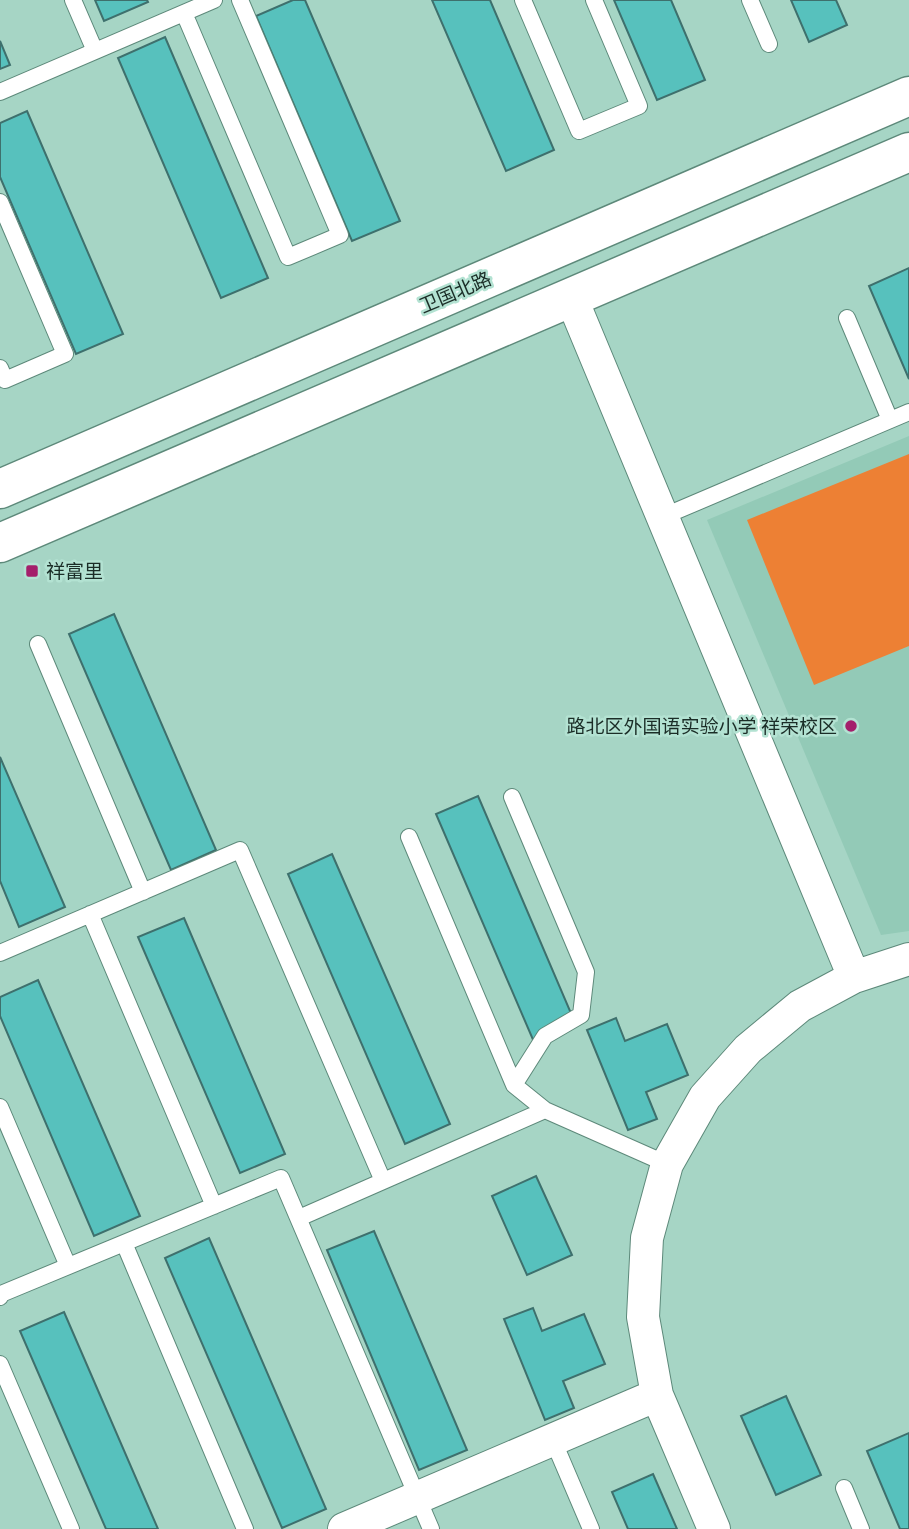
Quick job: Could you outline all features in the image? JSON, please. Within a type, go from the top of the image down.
[{"type":"main road","name":"卫国北路","points":[[0,489],[909,96]]},
{"type":"main road","points":[[0,543],[909,152]]},
{"type":"street","points":[[571,298],[854,976]]},
{"type":"street","points":[[714,1529],[657,1395],[643,1317],[647,1238],[667,1164],[705,1097],[748,1049],[800,1006],[854,976],[909,959]]},
{"type":"street","points":[[344,1529],[657,1395]]},
{"type":"lane","points":[[73,0],[95,51]]},
{"type":"lane","points":[[0,92],[213,0]]},
{"type":"lane","points":[[184,13],[288,257],[340,235],[240,0]]},
{"type":"lane","points":[[523,0],[579,131],[639,106],[594,0]]},
{"type":"lane","points":[[750,0],[769,44]]},
{"type":"lane","points":[[0,202],[65,354],[5,380],[0,368]]},
{"type":"lane","points":[[847,318],[890,420]]},
{"type":"lane","points":[[662,517],[909,412]]},
{"type":"lane","points":[[38,644],[143,892]]},
{"type":"lane","points":[[512,797],[586,972],[581,1015],[545,1036],[514,1085]]},
{"type":"lane","points":[[409,837],[514,1085],[545,1110],[667,1164]]},
{"type":"lane","points":[[0,953],[240,850],[383,1181]]},
{"type":"lane","points":[[90,914],[214,1206]]},
{"type":"lane","points":[[0,1107],[68,1266]]},
{"type":"lane","points":[[299,1219],[545,1110]]},
{"type":"lane","points":[[0,1297],[1,1294],[281,1178],[431,1529]]},
{"type":"lane","points":[[124,1243],[245,1529]]},
{"type":"lane","points":[[0,1364],[71,1529]]},
{"type":"lane","points":[[552,1440],[591,1529]]},
{"type":"lane","points":[[844,1489],[861,1529]]},
{"type":"shaded area","name":"路北区外国语实验小学 祥荣校区","points":[[909,436],[909,931],[881,935],[707,520]]},
{"type":"shaded area","points":[[909,454],[909,646],[814,685],[747,520]]},
{"type":"building","points":[[95,0],[147,0],[148,2],[104,21]]},
{"type":"building","points":[[293,0],[305,0],[400,221],[352,241],[256,16]]},
{"type":"building","points":[[432,0],[490,0],[554,150],[506,171]]},
{"type":"building","points":[[614,0],[671,0],[705,80],[657,100]]},
{"type":"building","points":[[791,0],[836,0],[847,25],[809,42]]},
{"type":"building","points":[[165,37],[268,278],[221,298],[118,58]]},
{"type":"building","points":[[0,41],[10,65],[0,69]]},
{"type":"building","points":[[27,111],[123,334],[76,354],[0,177],[0,123]]},
{"type":"building","points":[[909,268],[909,379],[869,286]]},
{"type":"building","points":[[114,614],[216,850],[171,870],[69,634]]},
{"type":"building","points":[[0,757],[65,907],[19,927],[0,881]]},
{"type":"building","points":[[478,796],[576,1025],[534,1042],[436,814]]},
{"type":"building","points":[[332,854],[450,1124],[405,1144],[288,874]]},
{"type":"building","points":[[184,918],[285,1154],[240,1173],[138,937]]},
{"type":"building","points":[[38,980],[140,1216],[94,1236],[0,1016],[0,997]]},
{"type":"building","points":[[616,1018],[625,1041],[667,1024],[688,1075],[646,1092],[657,1119],[628,1130],[587,1030]]},
{"type":"building","points":[[536,1176],[572,1255],[527,1275],[492,1196]]},
{"type":"building","points":[[374,1231],[467,1450],[419,1470],[327,1250]]},
{"type":"building","points":[[209,1238],[326,1509],[282,1528],[165,1258]]},
{"type":"building","points":[[533,1308],[542,1331],[584,1314],[605,1364],[563,1381],[574,1408],[545,1420],[504,1319]]},
{"type":"building","points":[[64,1312],[158,1529],[106,1529],[20,1331]]},
{"type":"building","points":[[786,1396],[821,1475],[776,1495],[741,1416]]},
{"type":"building","points":[[909,1433],[909,1529],[900,1529],[867,1451]]},
{"type":"building","points":[[653,1474],[677,1529],[628,1529],[612,1492]]},
{"type":"place","name":"祥富里","points":[[32,571]]},
{"type":"place","name":"路北区外国语实验小学 祥荣校区","points":[[851,726]]}]
